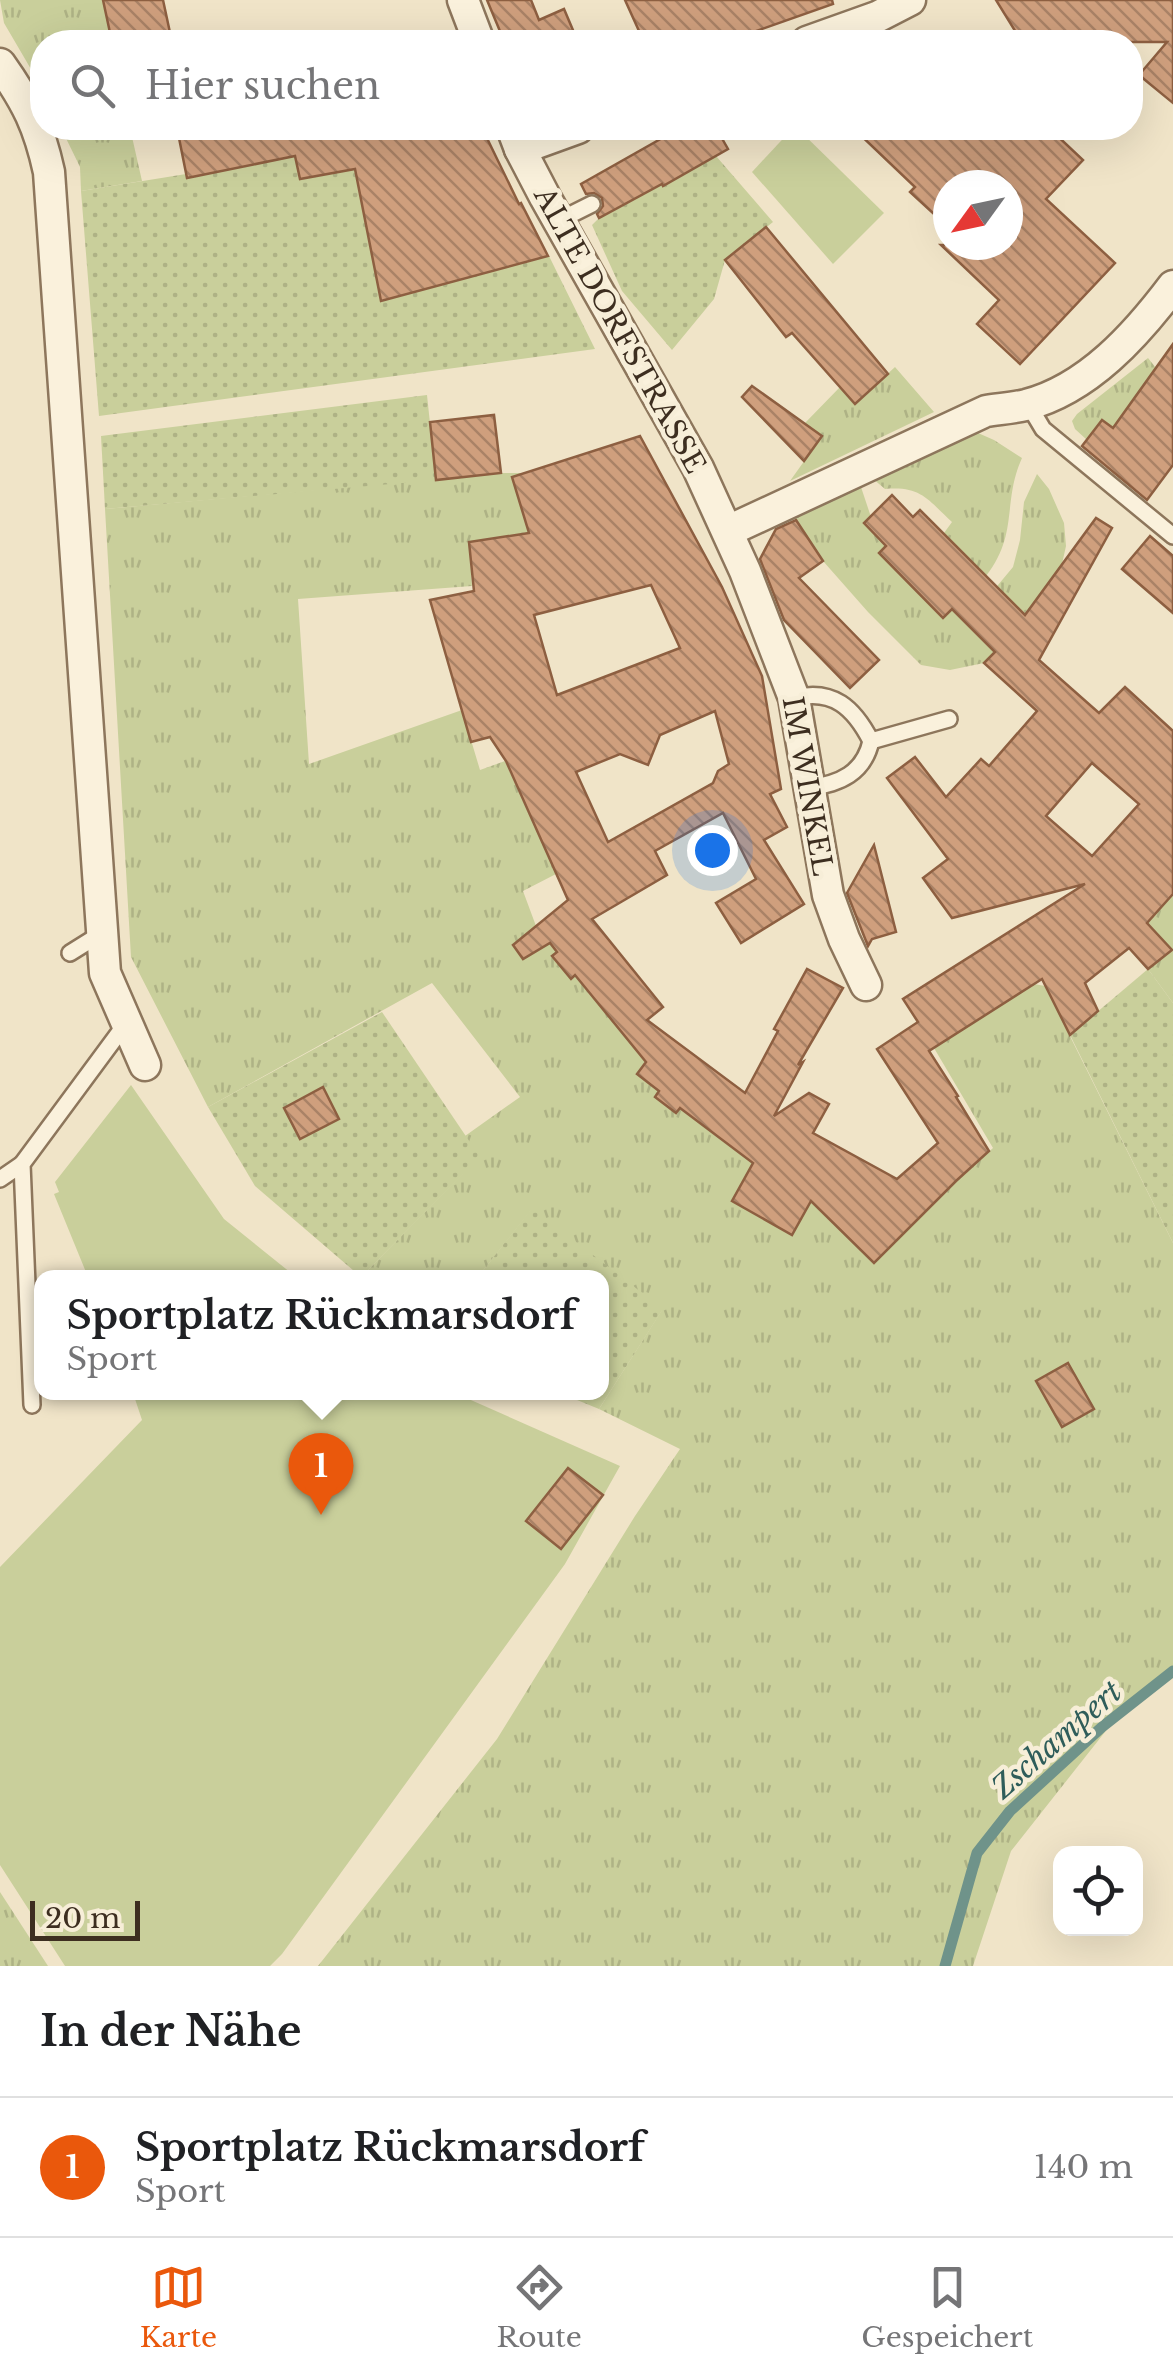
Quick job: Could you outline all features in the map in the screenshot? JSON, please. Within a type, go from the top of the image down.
[{"type":"street","points":[[463,0],[474,30]]},
{"type":"street","points":[[841,30],[877,17],[905,1]]},
{"type":"street","points":[[0,64],[30,112]]},
{"type":"street","points":[[42,140],[49,172],[106,972],[145,1065]]},
{"type":"street","name":"ALTE DORFSTRASSE","points":[[517,140],[698,468],[728,532]]},
{"type":"street","points":[[728,532],[986,410],[1028,404],[1066,388],[1107,360],[1146,322],[1173,286]]},
{"type":"street","name":"IM WINKEL","points":[[728,532],[794,698],[828,895],[866,985]]},
{"type":"lane","points":[[558,220],[592,204]]},
{"type":"lane","points":[[1028,404],[1043,429],[1173,536]]},
{"type":"lane","points":[[794,698],[826,695],[859,719],[871,741],[868,757],[847,777],[828,786],[808,788]]},
{"type":"lane","points":[[871,741],[949,719]]},
{"type":"lane","points":[[70,954],[102,933]]},
{"type":"lane","points":[[0,1178],[22,1164],[127,1022]]},
{"type":"lane","points":[[22,1164],[32,1405]]},
{"type":"green space","points":[[0,0],[103,0],[109,30],[30,30],[30,67],[4,23]]},
{"type":"green space","points":[[67,140],[133,140],[142,181],[81,191],[80,167]]},
{"type":"green space","points":[[782,140],[809,140],[884,213],[833,264],[752,172]]},
{"type":"green space","points":[[295,156],[300,179],[355,169],[382,301],[549,256],[595,349],[99,416],[81,191],[186,174],[188,178]]},
{"type":"green space","points":[[716,156],[773,222],[725,260],[714,299],[672,350],[622,291],[592,225]]},
{"type":"green space","points":[[1148,358],[1156,368],[1113,428],[1102,420],[1087,440],[1075,429],[1072,421],[1077,414]]},
{"type":"green space","points":[[895,367],[934,412],[790,481],[822,436],[805,423],[840,387],[856,403]]},
{"type":"green space","points":[[427,395],[436,480],[105,509],[101,436]]},
{"type":"green space","points":[[978,433],[1022,458],[1003,546],[986,576],[944,533],[952,522],[929,501],[915,492],[885,489],[872,478],[961,434]]},
{"type":"green space","points":[[526,473],[532,491],[518,496],[529,533],[469,542],[472,586],[298,599],[309,764],[462,710],[480,770],[505,761],[556,874],[523,891],[536,926],[557,952],[552,956],[570,978],[575,975],[646,1061],[637,1074],[659,1091],[655,1097],[676,1113],[680,1108],[771,1132],[732,1200],[792,1235],[813,1197],[844,1215],[851,1241],[874,1263],[993,1148],[934,1048],[1034,984],[1045,986],[1173,1243],[1173,1674],[1116,1718],[1011,1851],[973,1966],[318,1966],[497,1739],[680,1449],[599,1409],[609,1400],[609,1393],[662,1310],[532,1209],[484,1270],[368,1270],[479,1157],[465,1136],[520,1097],[432,983],[208,1107],[131,957],[105,509]]},
{"type":"green space","points":[[1037,474],[1049,489],[1064,523],[1066,546],[1062,564],[1011,634],[984,663],[950,670],[921,665],[823,561],[794,517],[860,484],[886,545],[879,554],[942,617],[952,609],[988,597],[1013,567],[1024,502]]},
{"type":"green space","points":[[1173,894],[1173,1003],[1148,969],[1172,950],[1147,923]]},
{"type":"green space","points":[[1148,969],[1173,1003],[1173,1243],[1070,1035]]},
{"type":"green space","points":[[382,1012],[480,1157],[368,1270],[353,1270],[255,1186],[208,1107]]},
{"type":"green space","points":[[131,1085],[224,1219],[287,1270],[85,1270],[54,1194],[59,1192],[55,1182]]},
{"type":"green space","points":[[532,1208],[663,1309],[609,1393],[609,1270],[483,1270]]},
{"type":"green space","points":[[135,1400],[471,1400],[620,1466],[565,1564],[270,1966],[65,1966],[0,1865],[0,1567],[142,1420]]},
{"type":"green space","points":[[577,1400],[605,1400],[599,1409]]},
{"type":"green space","points":[[0,1892],[48,1966],[0,1966]]},
{"type":"building","points":[[103,0],[163,0],[169,30],[109,30]]},
{"type":"building","points":[[487,0],[531,0],[539,20],[564,9],[573,30],[500,30]]},
{"type":"building","points":[[625,0],[832,0],[833,4],[759,30],[639,30]]},
{"type":"building","points":[[996,0],[1173,0],[1173,103],[1143,78],[1143,70],[1167,42],[1143,42],[1143,30],[1015,30]]},
{"type":"building","points":[[179,140],[488,140],[548,256],[381,301],[355,169],[300,179],[295,156],[187,178]]},
{"type":"building","points":[[659,140],[723,140],[728,149],[599,218],[602,198],[586,194],[581,184]]},
{"type":"building","points":[[866,140],[1062,140],[1083,160],[1046,199],[1115,263],[1020,364],[977,324],[999,300],[957,260],[1023,260],[1023,170],[933,170],[933,213],[910,192],[915,187]]},
{"type":"building","points":[[766,227],[888,374],[855,404],[792,333],[786,337],[725,260]]},
{"type":"building","points":[[1173,344],[1173,465],[1147,500],[1082,446],[1102,420],[1113,428]]},
{"type":"building","points":[[752,386],[822,436],[804,461],[742,397]]},
{"type":"building","points":[[494,415],[501,473],[436,480],[430,422]]},
{"type":"building","points":[[640,436],[722,587],[762,676],[781,789],[770,794],[787,827],[764,840],[804,904],[741,943],[716,903],[756,879],[723,813],[655,851],[667,875],[592,919],[663,1007],[647,1020],[745,1093],[807,969],[843,988],[798,1065],[803,1062],[774,1116],[809,1093],[829,1104],[813,1133],[897,1179],[938,1143],[877,1049],[918,1022],[903,999],[1085,884],[952,918],[923,878],[948,859],[887,778],[915,757],[946,797],[981,759],[989,766],[1037,711],[984,663],[995,652],[952,609],[943,618],[879,553],[886,546],[864,523],[892,495],[913,517],[920,510],[1025,615],[1096,518],[1112,528],[1039,660],[1099,713],[1125,687],[1173,731],[1173,894],[1147,923],[1172,950],[1148,969],[1129,948],[1085,983],[1098,1011],[1070,1035],[1042,979],[929,1051],[989,1151],[874,1263],[811,1201],[792,1235],[732,1201],[753,1163],[680,1108],[676,1113],[655,1097],[659,1091],[637,1074],[646,1062],[575,975],[571,979],[552,956],[557,952],[550,943],[523,959],[513,945],[568,900],[506,761],[490,737],[471,742],[430,600],[474,591],[469,542],[529,533],[512,477]],"holes":[[[651,585],[680,648],[557,695],[534,615]],[[715,711],[729,764],[718,771],[713,783],[608,842],[576,772],[620,754],[648,765],[660,735]],[[1092,763],[1139,804],[1092,856],[1046,816]]]},
{"type":"building","points":[[796,520],[823,561],[799,578],[879,660],[850,688],[784,620],[760,559],[776,529]]},
{"type":"building","points":[[1150,536],[1173,556],[1173,613],[1122,569]]},
{"type":"building","points":[[874,845],[896,932],[872,939],[868,946],[847,893]]},
{"type":"building","points":[[323,1087],[339,1119],[300,1139],[284,1108]]},
{"type":"building","points":[[1068,1363],[1094,1409],[1062,1427],[1036,1381]]},
{"type":"building","points":[[568,1468],[603,1495],[561,1549],[526,1521]]},
{"type":"waterway","name":"Zschampert","points":[[945,1966],[977,1853],[1010,1811],[1102,1727],[1173,1671]]},
{"type":"place","name":"Sportplatz Rückmarsdorf","points":[[321,1515]]}]
